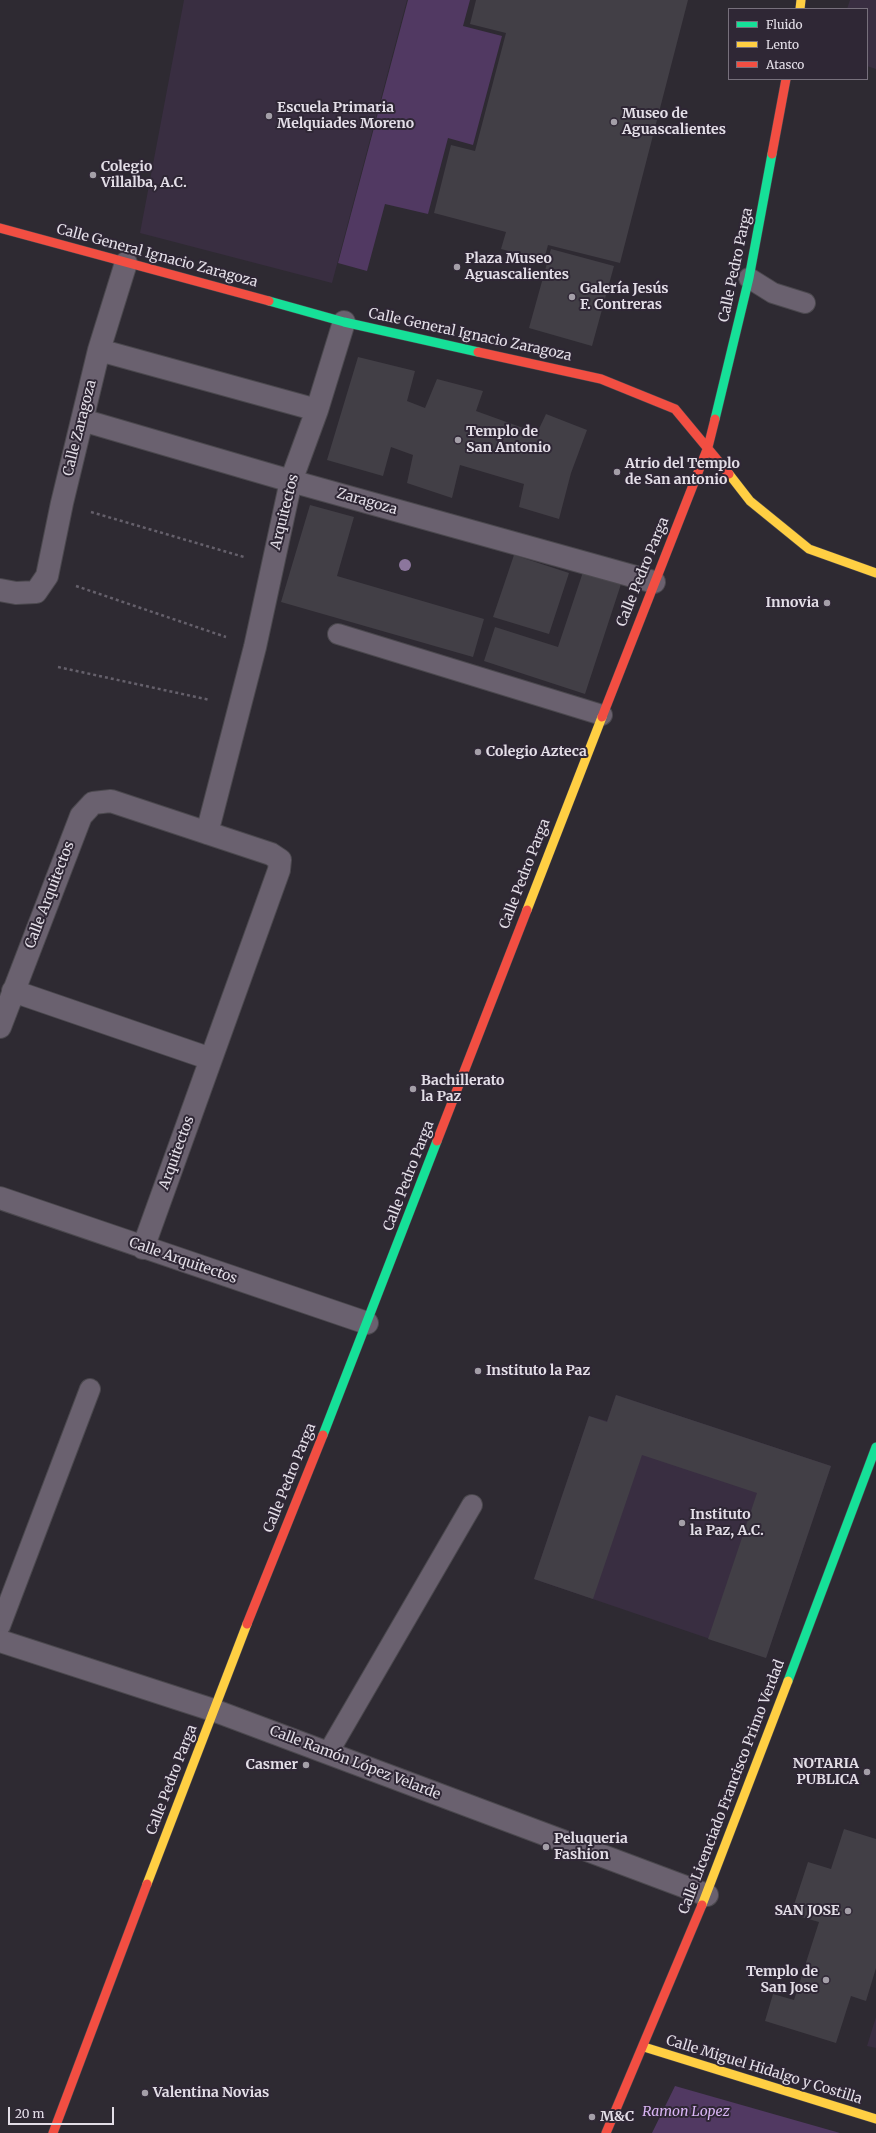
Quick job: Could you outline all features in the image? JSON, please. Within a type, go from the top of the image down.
[{"type":"street","name":"Calle Pedro Parga","points":[[53,2133],[214,1710],[367,1323],[602,715],[708,447],[749,278],[786,80]]},
{"type":"street","name":"Calle General Ignacio Zaragoza","points":[[0,228],[344,322],[601,379],[675,409],[708,447],[750,501],[809,549],[876,573]]},
{"type":"street","name":"Calle Zaragoza","points":[[41,584],[99,350],[126,263]]},
{"type":"street","name":"Arquitectos","points":[[143,1248],[279,870],[280,860],[271,854],[207,833],[255,647],[291,481],[317,410],[344,322]]},
{"type":"street","points":[[99,350],[317,410]]},
{"type":"street","name":"Zaragoza","points":[[82,420],[291,481],[654,582]]},
{"type":"street","points":[[0,590],[16,593],[41,584]]},
{"type":"street","name":"Calle Arquitectos","points":[[0,1027],[81,816],[94,803],[111,801],[207,833]]},
{"type":"street","points":[[13,991],[211,1059]]},
{"type":"street","name":"Calle Arquitectos","points":[[0,1198],[143,1248],[367,1323]]},
{"type":"street","name":"Calle Licenciado Francisco Primo Verdad","points":[[606,2133],[644,2047],[707,1895],[876,1447]]},
{"type":"street","name":"Calle Ramón López Velarde","points":[[0,1641],[214,1710],[707,1895]]},
{"type":"street","name":"Calle Miguel Hidalgo y Costilla","points":[[644,2047],[876,2119]]},
{"type":"lane","points":[[749,278],[773,293],[805,303]]},
{"type":"lane","points":[[338,634],[602,715]]},
{"type":"lane","points":[[0,1626],[90,1389]]},
{"type":"lane","points":[[328,1753],[472,1505]]},
{"type":"path","points":[[62,503],[272,565]]},
{"type":"path","points":[[41,584],[255,647]]},
{"type":"path","points":[[58,667],[239,707]]},
{"type":"shaded area","name":"Escuela Primaria Melquiades Moreno","points":[[184,0],[407,0],[332,283],[140,233]]},
{"type":"shaded area","points":[[850,0],[876,0],[876,69],[868,66],[868,8],[847,8]]},
{"type":"shaded area","name":"Instituto la Paz, A.C.","points":[[616,1395],[831,1466],[766,1658],[534,1579],[589,1416],[607,1421]]},
{"type":"shaded area","points":[[876,2017],[876,2048],[867,2046]]},
{"type":"green space","points":[[408,0],[470,0],[463,26],[502,36],[473,145],[448,138],[428,214],[385,204],[367,271],[338,263]]},
{"type":"green space","name":"Ramon Lopez","points":[[675,2086],[840,2133],[652,2133]]},
{"type":"building","name":"Museo de Aguascalientes","points":[[476,0],[688,0],[620,263],[548,245],[544,260],[501,249],[506,232],[434,213],[451,145],[475,151],[506,33],[470,24]]},
{"type":"building","name":"Galería Jesús F. Contreras","points":[[551,249],[614,266],[592,346],[529,328]]},
{"type":"building","name":"Templo de San Antonio","points":[[358,357],[415,371],[407,401],[425,408],[437,379],[483,391],[476,411],[537,433],[546,414],[587,430],[571,473],[559,519],[519,507],[524,484],[460,465],[452,498],[407,483],[413,455],[391,447],[383,476],[327,460]]},
{"type":"building","points":[[310,505],[354,517],[337,576],[484,619],[473,657],[281,602]]},
{"type":"building","points":[[514,555],[569,573],[549,634],[493,617]]},
{"type":"building","points":[[584,569],[622,581],[585,694],[484,661],[495,627],[558,647]]},
{"type":"building","name":"Instituto la Paz, A.C.","points":[[616,1395],[831,1466],[766,1658],[708,1639],[757,1493],[642,1455],[593,1599],[534,1579],[589,1416],[607,1422]]},
{"type":"building","points":[[844,1829],[876,1839],[876,1968],[866,2001],[851,1996],[836,2043],[765,2021],[773,1994],[794,2000],[819,1922],[791,1914],[808,1862],[831,1869]]},
{"type":"traffic: fast","points":[[715,419],[749,278],[772,154]]},
{"type":"traffic: fast","points":[[269,301],[344,322],[478,352]]},
{"type":"traffic: fast","points":[[323,1435],[437,1141]]},
{"type":"traffic: fast","points":[[788,1681],[876,1447]]},
{"type":"traffic: slow","points":[[800,8],[801,0]]},
{"type":"traffic: slow","points":[[729,474],[750,501],[809,549],[876,573]]},
{"type":"traffic: slow","points":[[527,910],[602,717]]},
{"type":"traffic: slow","points":[[147,1884],[247,1624]]},
{"type":"traffic: slow","points":[[702,1905],[788,1681]]},
{"type":"traffic: slow","points":[[644,2047],[876,2119]]},
{"type":"traffic: jam","points":[[772,154],[786,80]]},
{"type":"traffic: jam","points":[[0,228],[269,301]]},
{"type":"traffic: jam","points":[[478,352],[601,379],[675,409],[729,474]]},
{"type":"traffic: jam","points":[[602,717],[708,447],[715,419]]},
{"type":"traffic: jam","points":[[437,1141],[527,910]]},
{"type":"traffic: jam","points":[[247,1624],[323,1435]]},
{"type":"traffic: jam","points":[[53,2133],[147,1884]]},
{"type":"traffic: jam","points":[[606,2133],[702,1905]]},
{"type":"place","name":"Escuela Primaria Melquiades Moreno","points":[[269,116]]},
{"type":"place","name":"Museo de Aguascalientes","points":[[614,122]]},
{"type":"place","name":"Colegio Villalba, A.C.","points":[[93,175]]},
{"type":"place","name":"Plaza Museo Aguascalientes","points":[[457,267]]},
{"type":"place","name":"Galería Jesús F. Contreras","points":[[572,297]]},
{"type":"place","name":"Templo de San Antonio","points":[[458,440]]},
{"type":"place","name":"Atrio del Templo de San antonio","points":[[617,472]]},
{"type":"place","name":"Innovia","points":[[827,603]]},
{"type":"place","name":"Colegio Azteca","points":[[478,752]]},
{"type":"place","name":"Bachillerato la Paz","points":[[413,1089]]},
{"type":"place","name":"Instituto la Paz","points":[[478,1371]]},
{"type":"place","name":"Instituto la Paz, A.C.","points":[[682,1523]]},
{"type":"place","name":"Casmer","points":[[306,1765]]},
{"type":"place","name":"NOTARIA PUBLICA","points":[[867,1772]]},
{"type":"place","name":"Peluqueria Fashion","points":[[546,1847]]},
{"type":"place","name":"SAN JOSE","points":[[848,1911]]},
{"type":"place","name":"Templo de San Jose","points":[[826,1980]]},
{"type":"place","name":"Valentina Novias","points":[[145,2093]]},
{"type":"place","name":"M&C","points":[[592,2117]]}]
